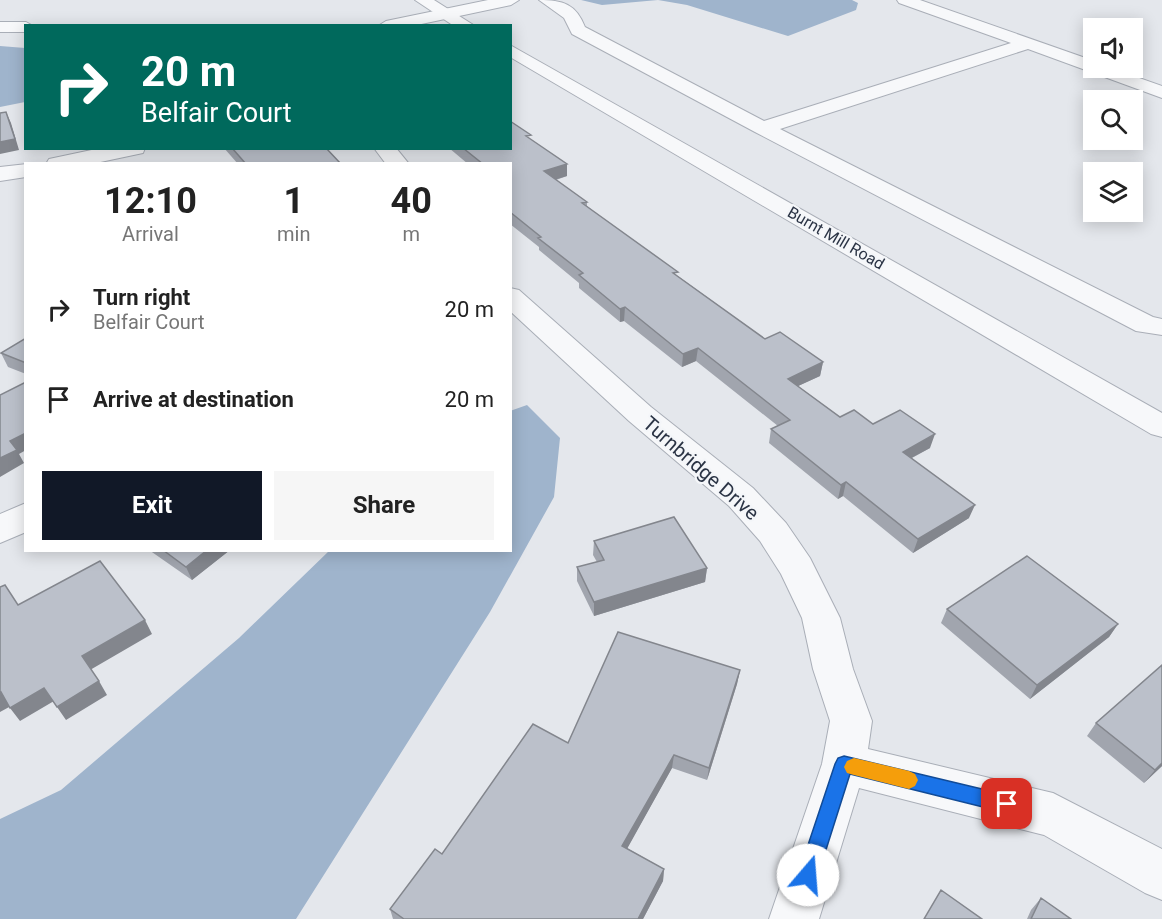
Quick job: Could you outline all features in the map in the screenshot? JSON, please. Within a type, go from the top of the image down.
[{"type":"street","points":[[423,0],[460,22]]},
{"type":"street","points":[[460,22],[511,0]]},
{"type":"street","points":[[906,0],[1083,63]]},
{"type":"street","points":[[423,24],[460,22],[548,1],[565,9],[575,18],[578,30],[762,128],[1146,325],[1162,327]]},
{"type":"street","points":[[0,27],[24,27]]},
{"type":"street","points":[[762,128],[1030,43]]},
{"type":"street","name":"Burnt Mill Road","points":[[512,51],[1162,427]]},
{"type":"street","points":[[1124,78],[1162,92]]},
{"type":"street","points":[[67,162],[125,150]]},
{"type":"street","points":[[386,150],[396,162]]},
{"type":"street","points":[[0,174],[24,170]]},
{"type":"street","name":"Turnbridge Drive","points":[[512,298],[639,414],[741,497],[772,532],[797,568],[820,618],[833,669],[851,721],[844,764],[794,919]]},
{"type":"street","points":[[0,530],[24,517]]},
{"type":"street","points":[[844,764],[1053,815],[1162,876]]},
{"type":"water","points":[[581,0],[658,0],[602,5]]},
{"type":"water","points":[[658,0],[852,0],[858,3],[856,10],[788,36],[687,5]]},
{"type":"water","points":[[0,46],[24,48],[24,102],[0,107]]},
{"type":"water","points":[[527,405],[560,438],[554,497],[490,612],[296,919],[0,919],[0,819],[61,790],[239,638],[328,552],[512,552],[512,410]]},
{"type":"building","points":[[6,112],[15,139],[0,142],[0,113]]},
{"type":"building","points":[[512,122],[531,135],[526,136],[567,164],[544,171],[587,202],[582,203],[678,272],[673,273],[765,339],[780,332],[823,362],[788,379],[840,417],[854,410],[873,424],[900,410],[935,434],[903,452],[975,505],[918,539],[846,482],[841,485],[771,429],[790,420],[698,348],[683,354],[625,307],[620,309],[579,275],[583,273],[538,238],[541,237],[512,214],[512,162],[480,162],[466,150],[512,150]]},
{"type":"building","points":[[234,150],[328,150],[339,162],[244,162]]},
{"type":"building","points":[[24,339],[24,362],[1,353]]},
{"type":"building","points":[[24,383],[24,434],[10,441],[17,450],[0,458],[0,395]]},
{"type":"building","points":[[674,517],[707,568],[594,602],[577,567],[604,560],[594,541]]},
{"type":"building","points":[[166,552],[205,552],[186,567]]},
{"type":"building","points":[[1027,556],[1118,624],[1037,685],[947,609]]},
{"type":"building","points":[[100,561],[145,620],[82,656],[99,681],[57,707],[44,688],[10,708],[0,693],[0,587],[5,585],[18,605]]},
{"type":"building","points":[[618,632],[740,670],[709,768],[674,755],[622,846],[664,869],[638,919],[404,919],[390,909],[435,849],[442,854],[533,724],[568,743]]},
{"type":"building","points":[[1162,665],[1162,763],[1155,770],[1096,723]]},
{"type":"building","points":[[941,890],[982,919],[924,919]]},
{"type":"building","points":[[1041,898],[1071,919],[1031,919]]},
{"type":"slow traffic","points":[[854,767],[909,780]]},
{"type":"route","points":[[808,875],[844,764],[1007,804]]}]
